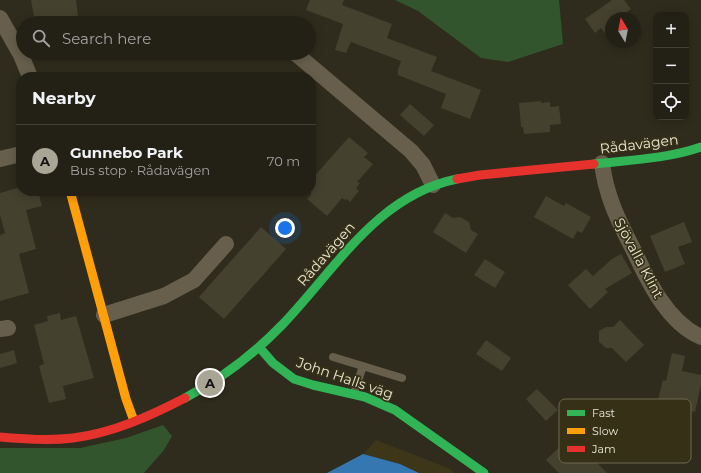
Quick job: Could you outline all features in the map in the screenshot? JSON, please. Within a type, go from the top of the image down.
[{"type":"street","points":[[0,18],[16,46]]},
{"type":"street","points":[[23,60],[28,72]]},
{"type":"street","points":[[303,60],[411,151],[423,165],[434,185]]},
{"type":"street","name":"Rådavägen","points":[[0,437],[30,439],[72,438],[109,431],[134,422],[183,400],[233,369],[260,347],[298,308],[369,227],[388,210],[412,194],[434,185],[480,175],[661,157],[683,153],[701,147]]},
{"type":"street","points":[[0,159],[16,155]]},
{"type":"street","name":"Sjövalla Klint","points":[[602,163],[607,191],[614,213],[646,277],[667,308],[679,322],[695,335],[701,337]]},
{"type":"street","points":[[71,196],[126,399],[134,422]]},
{"type":"street","points":[[104,315],[164,296],[194,280],[226,244]]},
{"type":"street","name":"John Halls väg","points":[[260,347],[273,363],[294,379],[365,397],[395,410],[484,473]]},
{"type":"lane","points":[[333,357],[402,378]]},
{"type":"lane","points":[[354,394],[363,366]]},
{"type":"green space","points":[[395,0],[559,0],[563,44],[508,62],[481,58],[418,11]]},
{"type":"green space","points":[[163,425],[172,436],[164,450],[144,473],[0,473],[0,448],[80,448],[126,438]]},
{"type":"sand","points":[[376,440],[448,468],[455,473],[419,473],[400,464],[363,454]]},
{"type":"water","points":[[363,454],[400,464],[419,473],[327,473]]},
{"type":"building","points":[[31,0],[76,0],[78,16],[34,16]]},
{"type":"building","points":[[310,0],[344,0],[342,5],[392,24],[387,38],[437,57],[431,71],[481,90],[470,119],[441,108],[446,94],[398,75],[401,61],[351,42],[346,53],[335,50],[343,24],[306,10]]},
{"type":"building","points":[[612,0],[624,0],[631,9],[627,12],[605,12],[605,33],[601,28],[595,33],[585,19]]},
{"type":"building","points":[[541,101],[541,103],[550,102],[550,107],[559,106],[561,124],[550,125],[550,132],[524,134],[523,127],[521,127],[519,103]]},
{"type":"building","points":[[410,104],[434,125],[424,136],[400,115]]},
{"type":"building","points":[[349,137],[368,153],[364,157],[373,164],[357,182],[360,183],[356,188],[359,191],[350,202],[347,199],[345,200],[342,198],[327,216],[307,199],[310,196],[316,196],[316,174]]},
{"type":"building","points":[[16,188],[16,196],[39,196],[42,206],[26,210],[36,249],[19,254],[29,293],[0,301],[0,235],[5,233],[0,215],[0,193]]},
{"type":"building","points":[[546,196],[564,206],[566,203],[591,217],[582,233],[577,231],[573,239],[534,217]]},
{"type":"building","points":[[445,213],[453,218],[460,217],[469,222],[471,230],[478,234],[466,253],[433,232]]},
{"type":"building","points":[[684,222],[692,242],[678,247],[685,264],[665,272],[650,236]]},
{"type":"building","points":[[261,227],[286,249],[224,319],[199,297]]},
{"type":"building","points":[[621,254],[632,273],[605,289],[608,292],[590,309],[568,285],[586,269],[593,276],[612,259]]},
{"type":"building","points":[[485,259],[505,272],[495,288],[474,275]]},
{"type":"building","points":[[60,313],[61,320],[76,316],[94,378],[63,386],[66,399],[49,403],[39,366],[44,364],[34,325],[48,321],[47,316]]},
{"type":"building","points":[[620,320],[644,345],[626,362],[612,348],[606,348],[599,342],[599,331],[606,327],[613,327]]},
{"type":"building","points":[[486,340],[511,358],[502,371],[476,354]]},
{"type":"building","points":[[14,350],[17,363],[0,368],[0,354]]},
{"type":"building","points":[[672,353],[685,356],[682,371],[701,375],[701,384],[695,412],[691,411],[691,399],[658,399],[663,380],[666,381]]},
{"type":"building","points":[[537,389],[558,410],[546,421],[526,399]]},
{"type":"building","points":[[559,448],[559,463],[597,463],[607,473],[559,473],[546,460]]},
{"type":"traffic: fast","points":[[594,164],[661,157],[701,147]]},
{"type":"traffic: fast","points":[[185,398],[224,374],[271,336],[359,237],[380,218],[403,201],[429,188],[457,179]]},
{"type":"traffic: fast","points":[[259,347],[273,363],[294,379],[365,397],[395,410],[484,473]]},
{"type":"traffic: slow","points":[[71,196],[126,399],[134,421]]},
{"type":"traffic: jam","points":[[457,179],[480,175],[594,164]]},
{"type":"traffic: jam","points":[[0,437],[55,439],[88,436],[131,423],[185,398]]},
{"type":"place","name":"Gunnebo Park","points":[[210,383]]}]
